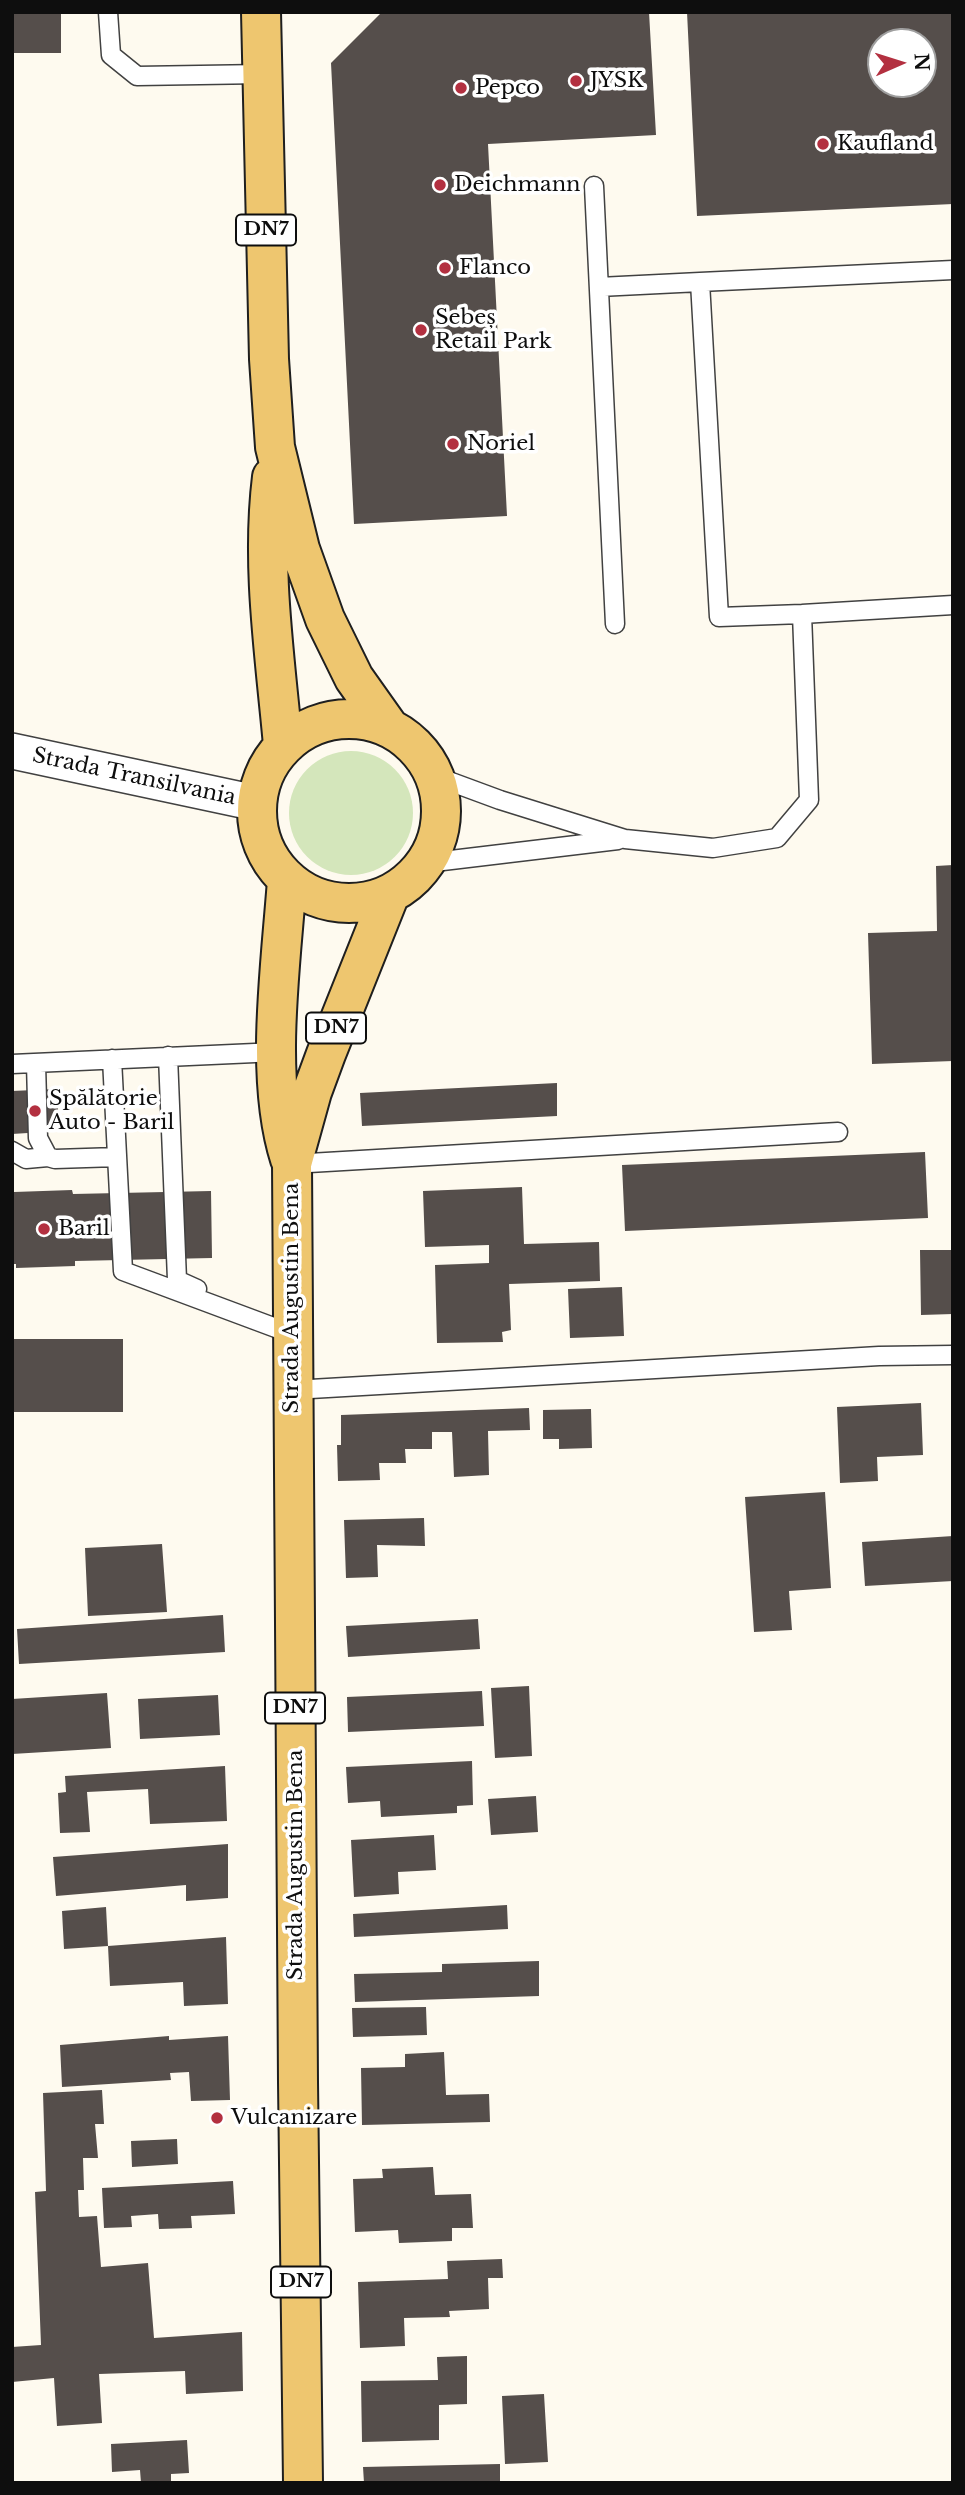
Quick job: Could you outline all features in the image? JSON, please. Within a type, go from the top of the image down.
[{"type":"main road","name":"DN7","points":[[261,12],[269,359],[275,447],[267,531],[269,599],[283,745]]},
{"type":"main road","name":"DN7","points":[[275,447],[300,549],[325,619],[354,678],[388,726]]},
{"type":"main road","name":"DN7","points":[[361,718],[388,726],[408,739],[424,756],[435,776],[441,798],[441,821],[436,843],[416,876],[390,894],[364,903],[336,903],[310,895],[287,880],[269,858],[259,831],[257,803],[265,772],[283,745],[306,728],[333,719],[361,718]]},
{"type":"main road","name":"Strada Augustin Bena","points":[[287,880],[277,1052],[278,1098],[283,1138],[292,1164]]},
{"type":"main road","name":"Strada Augustin Bena","points":[[303,2483],[292,1164],[317,1079],[390,894]]},
{"type":"street","name":"Strada Transilvania","points":[[12,751],[257,803]]},
{"type":"lane","points":[[108,12],[111,55],[136,76],[263,74]]},
{"type":"lane","points":[[594,186],[615,624]]},
{"type":"lane","points":[[599,287],[953,270]]},
{"type":"lane","points":[[700,282],[719,617],[953,605]]},
{"type":"lane","points":[[435,776],[500,800],[625,839],[713,848],[777,838],[809,800],[802,614]]},
{"type":"lane","points":[[426,863],[625,839]]},
{"type":"lane","points":[[12,1064],[277,1052]]},
{"type":"lane","points":[[168,1056],[177,1280],[292,1334]]},
{"type":"lane","points":[[112,1059],[123,1271],[292,1334]]},
{"type":"lane","points":[[36,1063],[38,1138],[48,1157]]},
{"type":"lane","points":[[292,1164],[838,1132]]},
{"type":"lane","points":[[12,1151],[26,1159],[117,1157]]},
{"type":"lane","points":[[293,1390],[879,1356],[953,1355]]},
{"type":"green space","points":[[351,751],[375,756],[395,769],[408,789],[413,813],[408,837],[395,857],[375,870],[351,875],[327,870],[307,857],[294,837],[289,813],[294,789],[307,769],[327,756]]},
{"type":"building","points":[[12,12],[61,12],[61,53],[12,53]]},
{"type":"building","name":"Sebeș Retail Park","points":[[382,12],[649,12],[656,135],[488,144],[507,516],[354,524],[331,63]]},
{"type":"building","name":"Kaufland","points":[[687,12],[953,12],[953,204],[697,216]]},
{"type":"building","points":[[953,865],[953,1061],[872,1064],[868,933],[937,931],[936,866]]},
{"type":"building","points":[[557,1083],[557,1116],[362,1126],[360,1093]]},
{"type":"building","name":"Spălătorie Auto - Baril","points":[[57,1089],[59,1131],[12,1134],[12,1091]]},
{"type":"building","points":[[925,1152],[928,1218],[625,1231],[622,1165]]},
{"type":"building","points":[[522,1187],[524,1244],[599,1242],[600,1281],[509,1284],[511,1330],[502,1332],[503,1342],[437,1343],[435,1265],[489,1263],[489,1245],[425,1247],[423,1191]]},
{"type":"building","points":[[72,1190],[73,1194],[211,1191],[212,1258],[75,1261],[75,1266],[16,1268],[16,1264],[12,1264],[14,1192]]},
{"type":"building","points":[[920,1250],[953,1250],[953,1314],[921,1315]]},
{"type":"building","points":[[622,1287],[624,1336],[570,1338],[568,1289]]},
{"type":"building","points":[[12,1339],[123,1339],[123,1412],[12,1412]]},
{"type":"building","points":[[921,1403],[923,1455],[877,1457],[878,1481],[840,1483],[837,1407]]},
{"type":"building","points":[[529,1408],[530,1430],[488,1431],[489,1475],[454,1477],[452,1432],[432,1432],[432,1449],[405,1449],[406,1463],[379,1463],[380,1480],[338,1481],[337,1445],[341,1445],[341,1415]]},
{"type":"building","points":[[591,1409],[592,1448],[559,1449],[559,1439],[543,1439],[543,1410]]},
{"type":"building","points":[[825,1492],[831,1588],[789,1591],[792,1630],[754,1632],[745,1497]]},
{"type":"building","points":[[424,1518],[425,1546],[377,1545],[378,1577],[346,1578],[344,1520]]},
{"type":"building","points":[[953,1536],[953,1581],[865,1586],[862,1542]]},
{"type":"building","points":[[162,1544],[167,1612],[88,1616],[85,1548]]},
{"type":"building","points":[[223,1615],[225,1652],[19,1664],[17,1629]]},
{"type":"building","points":[[478,1619],[480,1649],[348,1657],[346,1626]]},
{"type":"building","points":[[529,1686],[532,1756],[495,1758],[491,1688]]},
{"type":"building","points":[[482,1691],[484,1726],[348,1732],[347,1697]]},
{"type":"building","points":[[107,1693],[111,1748],[12,1754],[12,1699]]},
{"type":"building","points":[[218,1695],[220,1735],[140,1739],[138,1699]]},
{"type":"building","points":[[472,1761],[473,1805],[457,1806],[457,1813],[381,1817],[380,1801],[348,1803],[346,1767]]},
{"type":"building","points":[[225,1766],[227,1821],[150,1824],[148,1789],[87,1792],[90,1832],[60,1833],[58,1793],[66,1792],[65,1776]]},
{"type":"building","points":[[536,1796],[538,1832],[491,1835],[488,1799]]},
{"type":"building","points":[[434,1835],[436,1870],[398,1872],[399,1894],[354,1897],[351,1840]]},
{"type":"building","points":[[228,1844],[228,1898],[186,1901],[186,1885],[56,1896],[53,1857]]},
{"type":"building","points":[[507,1905],[508,1929],[354,1937],[353,1914]]},
{"type":"building","points":[[106,1907],[108,1946],[64,1949],[62,1911]]},
{"type":"building","points":[[226,1937],[228,2004],[184,2006],[183,1982],[110,1986],[108,1946]]},
{"type":"building","points":[[539,1961],[539,1996],[355,2002],[354,1974],[442,1972],[442,1964]]},
{"type":"building","points":[[426,2007],[427,2035],[353,2037],[352,2008]]},
{"type":"building","points":[[169,2036],[169,2040],[228,2036],[230,2100],[191,2101],[189,2072],[170,2073],[171,2080],[62,2087],[60,2045]]},
{"type":"building","points":[[444,2052],[446,2095],[489,2094],[490,2122],[362,2125],[361,2068],[405,2067],[405,2054]]},
{"type":"building","points":[[102,2090],[104,2124],[95,2124],[98,2158],[83,2158],[84,2190],[78,2190],[79,2217],[97,2216],[101,2267],[148,2263],[154,2338],[242,2332],[243,2391],[186,2394],[185,2371],[99,2374],[102,2423],[57,2426],[54,2378],[12,2382],[12,2347],[41,2345],[35,2192],[46,2191],[43,2093]]},
{"type":"building","points":[[177,2139],[178,2164],[132,2167],[131,2141]]},
{"type":"building","points":[[433,2167],[435,2195],[471,2194],[473,2228],[452,2228],[452,2241],[399,2243],[398,2230],[355,2232],[353,2179],[383,2178],[382,2169]]},
{"type":"building","points":[[233,2181],[235,2214],[191,2216],[192,2228],[159,2229],[158,2214],[131,2216],[132,2227],[104,2228],[102,2188]]},
{"type":"building","points":[[502,2259],[503,2278],[488,2278],[489,2309],[449,2311],[450,2317],[404,2318],[405,2346],[360,2348],[358,2282],[448,2279],[447,2261]]},
{"type":"building","points":[[467,2356],[467,2404],[439,2405],[439,2440],[362,2442],[361,2381],[438,2380],[437,2357]]},
{"type":"building","points":[[544,2394],[548,2462],[505,2464],[502,2396]]},
{"type":"building","points":[[187,2440],[189,2473],[171,2474],[171,2483],[141,2483],[140,2470],[112,2472],[111,2444]]},
{"type":"building","points":[[500,2464],[500,2483],[364,2483],[363,2467]]},
{"type":"place","name":"JYSK","points":[[576,81]]},
{"type":"place","name":"Pepco","points":[[461,88]]},
{"type":"place","name":"Kaufland","points":[[823,144]]},
{"type":"place","name":"Deichmann","points":[[440,185]]},
{"type":"place","name":"Flanco","points":[[445,268]]},
{"type":"place","name":"Sebeș Retail Park","points":[[421,330]]},
{"type":"place","name":"Noriel","points":[[453,444]]},
{"type":"place","name":"Spălătorie Auto - Baril","points":[[35,1111]]},
{"type":"place","name":"Baril","points":[[44,1229]]},
{"type":"place","name":"Vulcanizare","points":[[217,2118]]}]
